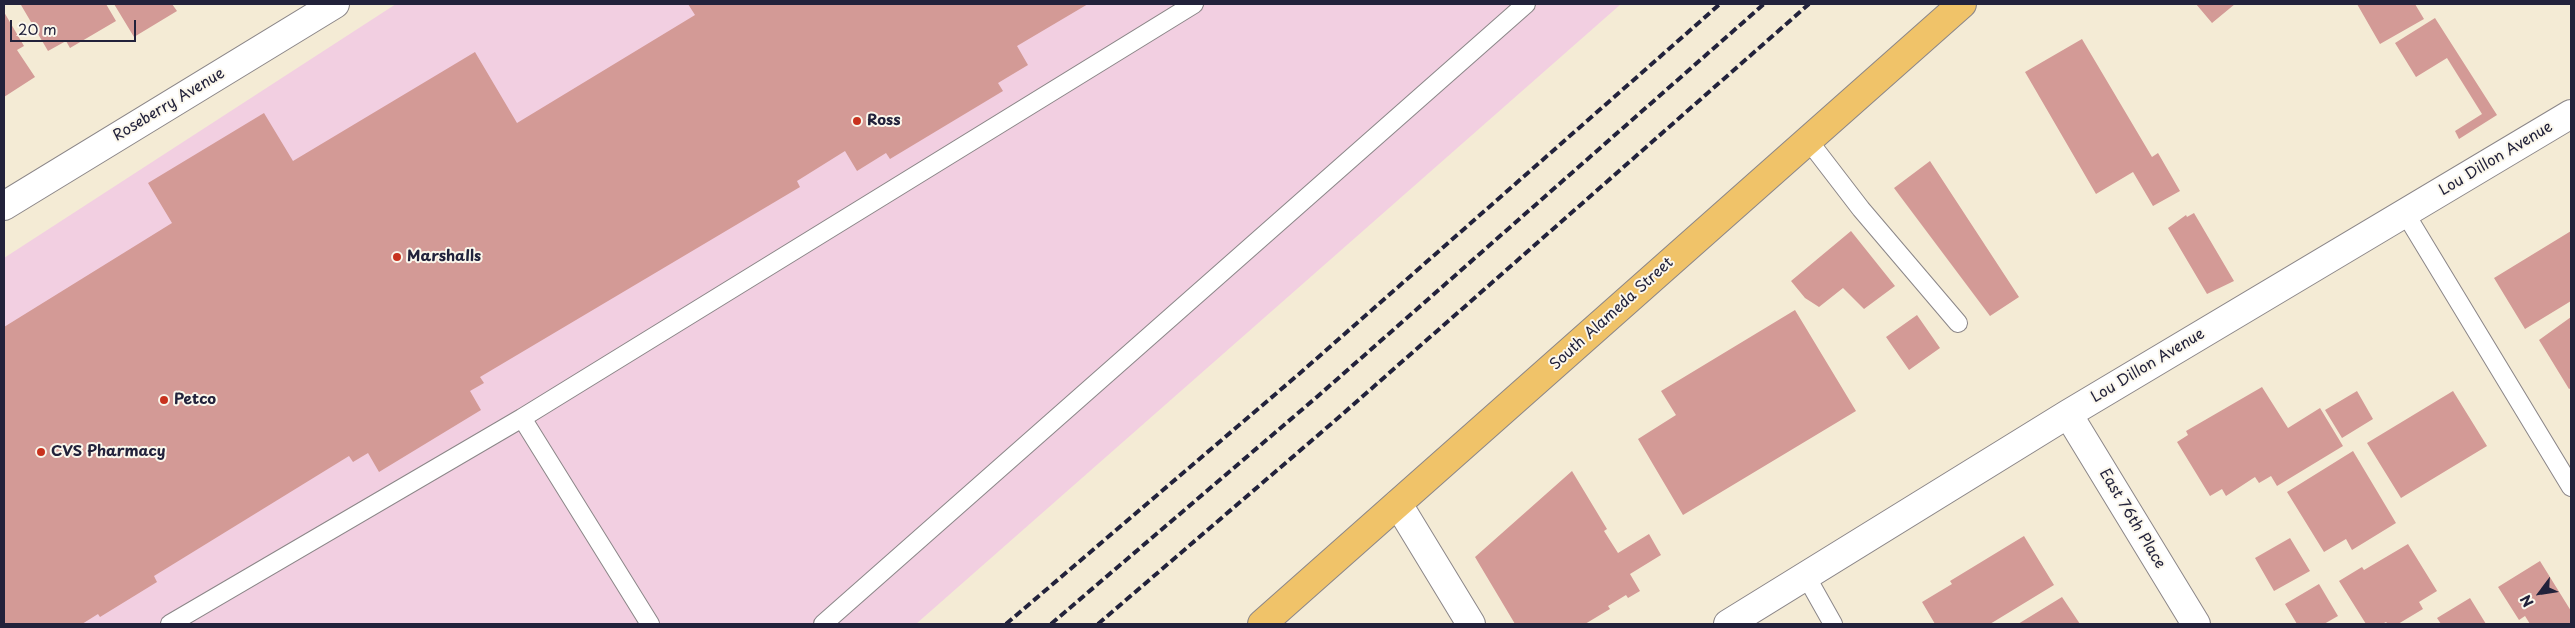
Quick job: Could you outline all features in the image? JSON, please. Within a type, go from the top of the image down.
[{"type":"main road","name":"South Alameda Street","points":[[1262,624],[1962,4]]},
{"type":"street","name":"Roseberry Avenue","points":[[4,206],[335,4]]},
{"type":"street","name":"Lou Dillon Avenue","points":[[1728,624],[2068,414],[2571,114]]},
{"type":"street","name":"East 76th Place","points":[[2068,414],[2196,624]]},
{"type":"street","points":[[1398,504],[1472,624]]},
{"type":"lane","points":[[170,624],[522,418],[1194,4]]},
{"type":"lane","points":[[823,624],[1526,4]]},
{"type":"lane","points":[[1808,140],[1861,209],[1958,323]]},
{"type":"lane","points":[[2405,213],[2571,487]]},
{"type":"lane","points":[[522,418],[650,624]]},
{"type":"lane","points":[[1806,576],[1833,624]]},
{"type":"shaded area","points":[[396,4],[1621,4],[916,624],[4,624],[4,258]]},
{"type":"building","points":[[106,4],[116,21],[70,48],[66,41],[48,51],[21,5]]},
{"type":"building","points":[[114,4],[172,4],[177,11],[134,37]]},
{"type":"building","points":[[688,4],[1088,4],[1017,46],[1028,65],[998,83],[1003,91],[890,159],[886,153],[857,171],[845,151],[797,181],[800,187],[480,377],[484,383],[470,391],[481,410],[379,472],[368,453],[353,462],[349,456],[154,576],[157,582],[100,617],[98,614],[82,624],[4,624],[4,327],[172,223],[148,183],[264,113],[293,161],[475,52],[517,123],[695,15]]},
{"type":"building","points":[[2196,4],[2235,4],[2212,23]]},
{"type":"building","points":[[2357,4],[2415,4],[2424,19],[2380,44]]},
{"type":"building","points":[[4,12],[24,46],[17,50],[35,77],[4,97]]},
{"type":"building","points":[[2435,18],[2497,115],[2459,139],[2455,131],[2482,114],[2447,58],[2416,77],[2395,43]]},
{"type":"building","points":[[2082,39],[2152,157],[2158,153],[2180,191],[2153,206],[2133,172],[2096,194],[2025,72]]},
{"type":"building","points":[[1930,161],[2019,297],[1990,316],[1894,188]]},
{"type":"building","points":[[2194,213],[2234,281],[2207,294],[2168,228],[2186,215],[2187,217]]},
{"type":"building","points":[[1851,231],[1895,286],[1864,309],[1843,288],[1819,307],[1805,298],[1791,281]]},
{"type":"building","points":[[2571,231],[2571,301],[2525,329],[2494,278]]},
{"type":"building","points":[[1795,310],[1856,411],[1683,515],[1638,439],[1676,415],[1661,391]]},
{"type":"building","points":[[1917,315],[1940,348],[1909,370],[1886,337]]},
{"type":"building","points":[[2571,317],[2571,388],[2569,389],[2539,340]]},
{"type":"building","points":[[2262,387],[2288,428],[2320,408],[2343,446],[2277,486],[2271,476],[2259,483],[2255,477],[2226,496],[2222,489],[2210,496],[2177,442],[2188,435],[2186,431]]},
{"type":"building","points":[[2357,391],[2373,419],[2342,438],[2325,410]]},
{"type":"building","points":[[2453,391],[2487,446],[2401,498],[2367,443]]},
{"type":"building","points":[[2353,451],[2396,523],[2352,550],[2346,539],[2324,552],[2287,492]]},
{"type":"building","points":[[1572,471],[1607,529],[1604,531],[1618,553],[1649,534],[1661,555],[1630,574],[1640,591],[1628,598],[1626,595],[1608,606],[1610,609],[1585,624],[1515,624],[1475,557]]},
{"type":"building","points":[[2024,536],[2054,585],[1990,624],[1935,624],[1922,602],[1952,584],[1950,581]]},
{"type":"building","points":[[2290,538],[2310,571],[2274,591],[2255,558]]},
{"type":"building","points":[[2408,544],[2437,591],[2419,602],[2423,609],[2398,624],[2388,624],[2386,622],[2382,624],[2366,624],[2339,581],[2362,567],[2364,570]]},
{"type":"building","points":[[2540,561],[2571,611],[2571,624],[2530,624],[2525,616],[2519,620],[2498,587]]},
{"type":"building","points":[[2319,584],[2338,616],[2324,624],[2297,624],[2285,604]]},
{"type":"building","points":[[2062,597],[2080,624],[2018,624]]},
{"type":"building","points":[[2470,598],[2486,624],[2441,624],[2437,618]]},
{"type":"railway","points":[[1006,624],[1299,374],[1720,4]]},
{"type":"railway","points":[[1051,624],[1318,396],[1764,4]]},
{"type":"railway","points":[[1098,624],[1338,418],[1809,4]]},
{"type":"place","name":"Ross","points":[[857,121]]},
{"type":"place","name":"Marshalls","points":[[397,257]]},
{"type":"place","name":"Petco","points":[[164,400]]},
{"type":"place","name":"CVS Pharmacy","points":[[41,452]]}]
